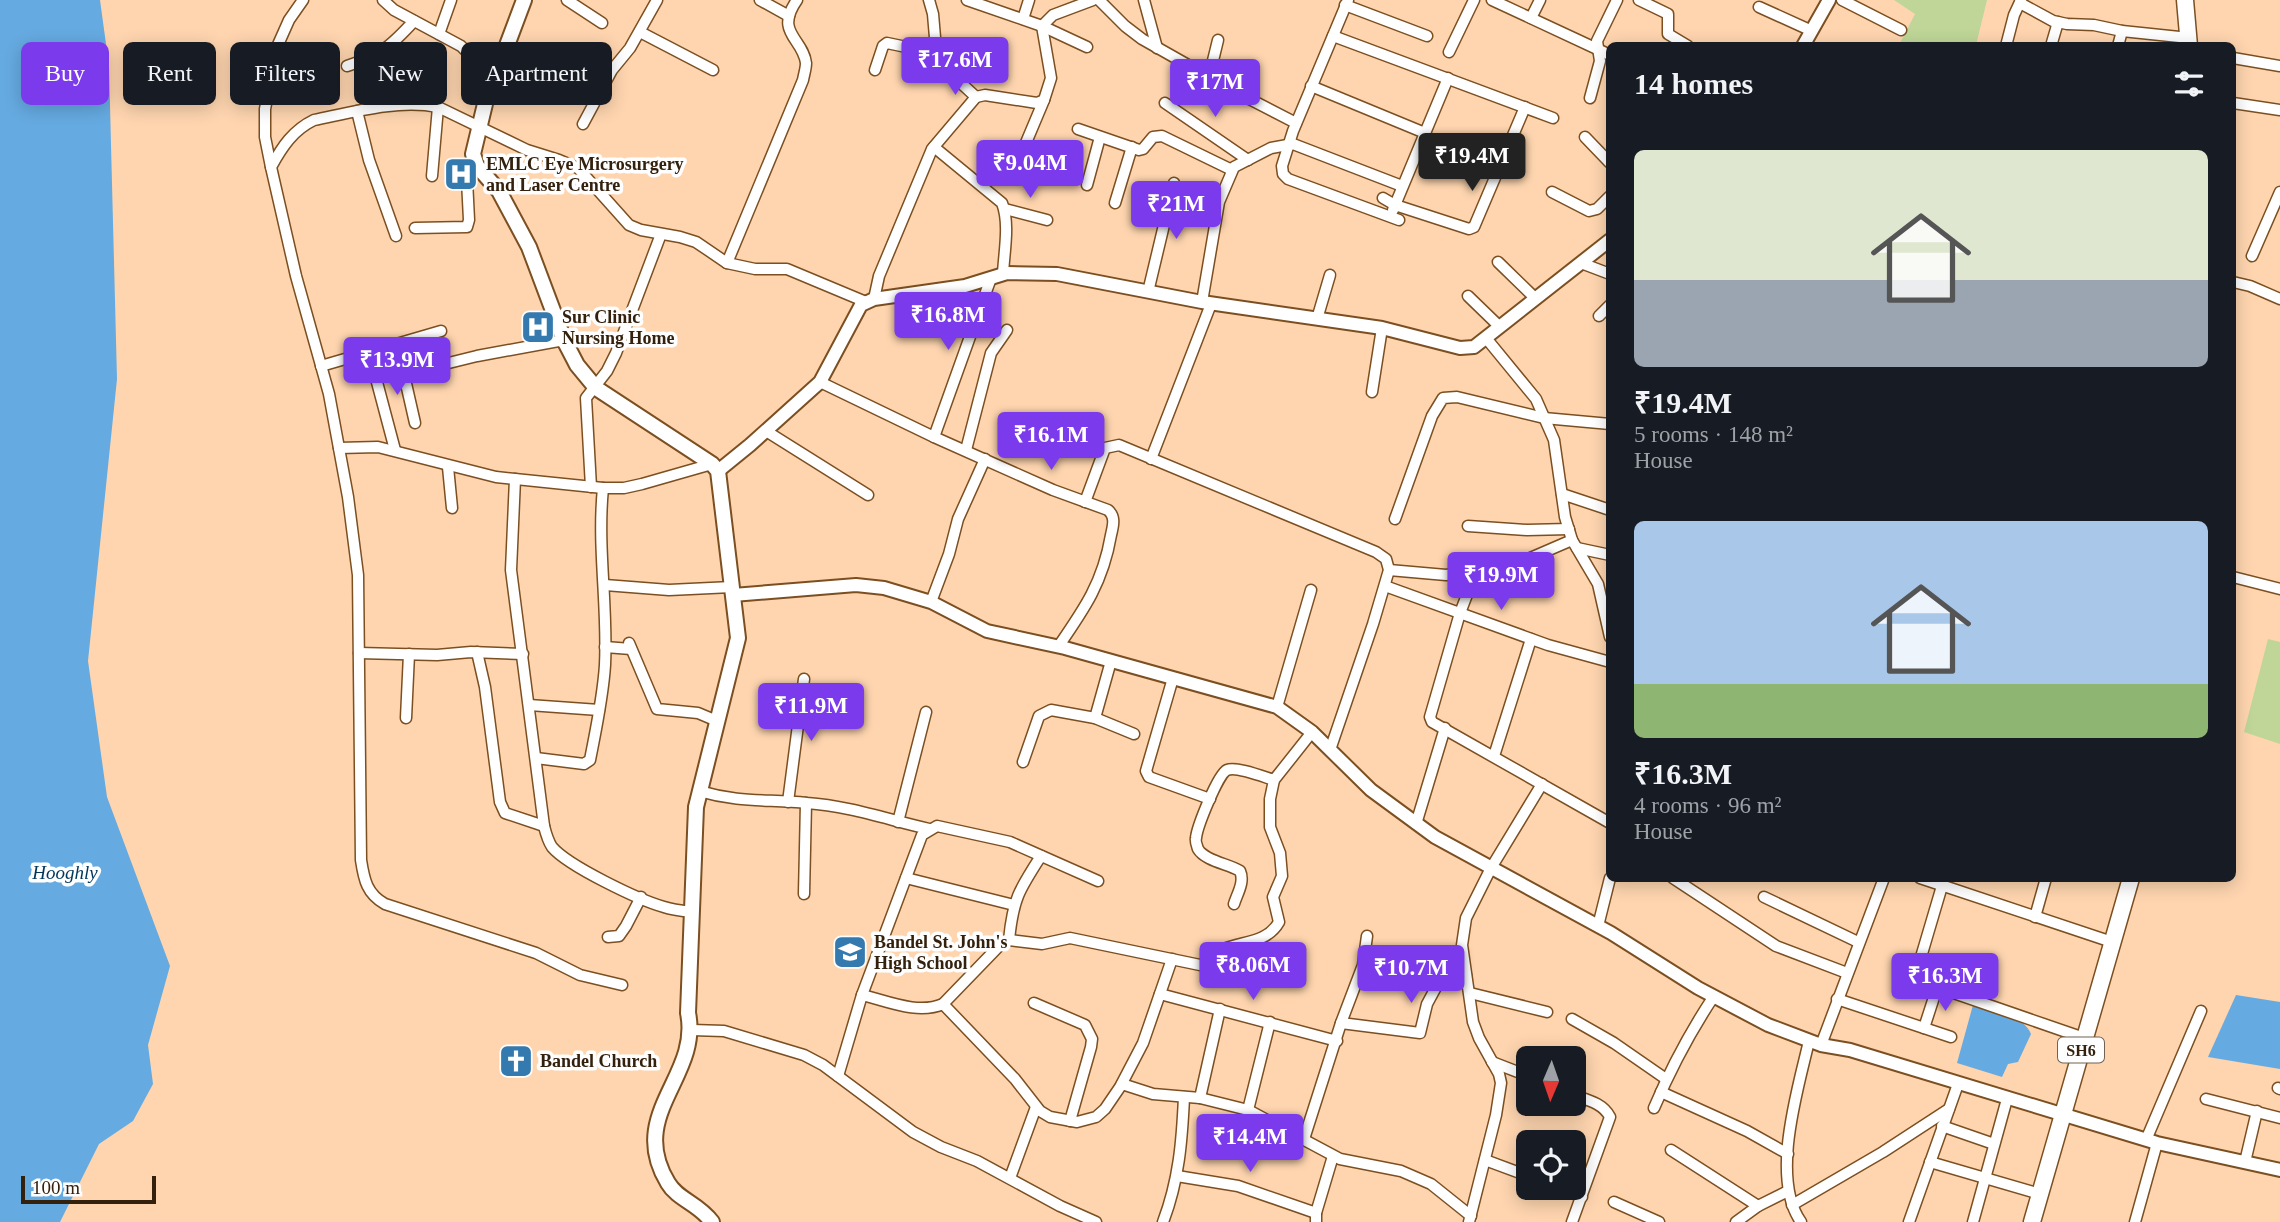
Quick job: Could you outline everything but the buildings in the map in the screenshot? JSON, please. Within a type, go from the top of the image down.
[{"type":"main road","points":[[508,42],[524,0]]},
{"type":"main road","points":[[2185,0],[2189,42]]},
{"type":"main road","points":[[484,105],[474,154],[477,166],[499,191],[529,247],[564,340],[577,365],[596,388],[715,467],[738,638],[695,807],[688,1013],[692,1030],[689,1047],[660,1113],[654,1144],[661,1171],[676,1195],[703,1210],[712,1222]]},
{"type":"main road","name":"SH6","points":[[2032,1222],[2130,882]]},
{"type":"street","points":[[303,0],[289,20],[277,47],[265,109],[265,137],[296,276],[329,394],[358,575],[361,860],[368,890],[373,897],[385,904],[536,953],[580,975],[622,985]]},
{"type":"street","points":[[383,0],[394,10],[461,46]]},
{"type":"street","points":[[439,34],[451,0]]},
{"type":"street","points":[[567,0],[602,23]]},
{"type":"street","points":[[583,124],[612,70],[626,54],[657,0]]},
{"type":"street","points":[[760,0],[789,16]]},
{"type":"street","points":[[727,263],[805,70],[803,53],[790,33],[789,16],[797,0]]},
{"type":"street","points":[[929,0],[933,14],[935,53],[941,65],[976,97]]},
{"type":"street","points":[[967,0],[1042,26],[1087,47]]},
{"type":"street","points":[[1023,19],[1029,0]]},
{"type":"street","points":[[1042,26],[1053,15],[1093,0]]},
{"type":"street","points":[[1099,0],[1134,34],[1296,123]]},
{"type":"street","points":[[1144,0],[1157,47]]},
{"type":"street","points":[[1449,52],[1474,0]]},
{"type":"street","points":[[1531,18],[1540,0]]},
{"type":"street","points":[[1590,98],[1600,61],[1597,49],[1600,33],[1617,0]]},
{"type":"street","points":[[1639,0],[1668,14],[1667,30],[1671,41]]},
{"type":"street","points":[[1805,42],[1829,0]]},
{"type":"street","points":[[1842,0],[1900,30]]},
{"type":"street","points":[[1499,1],[1606,53]]},
{"type":"street","points":[[2007,42],[2021,2],[2058,22],[2094,25],[2189,42]]},
{"type":"street","points":[[1427,36],[1346,3],[1288,144],[1282,166],[1283,174],[1288,179],[1394,218],[1395,205],[1402,186],[1448,78]]},
{"type":"street","points":[[1759,7],[1812,31]]},
{"type":"street","points":[[347,66],[392,46],[414,21]]},
{"type":"street","points":[[2052,42],[2058,22]]},
{"type":"street","points":[[1020,158],[1051,78],[1042,26]]},
{"type":"street","points":[[2119,42],[2122,31]]},
{"type":"street","points":[[639,32],[713,70]]},
{"type":"street","points":[[1333,36],[1553,118]]},
{"type":"street","points":[[1209,77],[1218,40]]},
{"type":"street","points":[[875,70],[883,46],[887,43],[935,53]]},
{"type":"street","points":[[2236,59],[2280,66]]},
{"type":"street","points":[[1311,86],[1425,133]]},
{"type":"street","points":[[870,300],[934,147],[976,97],[985,95],[1037,103],[1044,100]]},
{"type":"street","points":[[1165,103],[1248,160]]},
{"type":"street","points":[[2236,103],[2280,110]]},
{"type":"street","points":[[271,167],[286,142],[314,120],[358,111],[425,104],[438,107],[527,150],[578,168],[629,225],[696,242],[727,263],[755,269],[787,269],[870,300]]},
{"type":"street","points":[[432,176],[438,107]]},
{"type":"street","points":[[1383,198],[1395,205],[1469,229],[1474,227],[1525,107]]},
{"type":"street","points":[[358,111],[369,160],[396,236]]},
{"type":"street","points":[[1077,130],[1143,149],[1153,136],[1162,136],[1232,170]]},
{"type":"street","points":[[1585,136],[1606,159]]},
{"type":"street","points":[[1087,185],[1100,137]]},
{"type":"street","points":[[1152,458],[1206,303],[1219,202],[1232,170],[1271,148],[1288,144],[1402,186]]},
{"type":"street","points":[[934,147],[1002,203],[1005,209],[997,276],[934,437]]},
{"type":"street","points":[[1115,203],[1132,147]]},
{"type":"street","points":[[415,228],[467,227],[467,180],[477,166]]},
{"type":"street","points":[[1148,292],[1174,184]]},
{"type":"street","points":[[1552,192],[1589,211],[1597,209],[1606,200]]},
{"type":"street","points":[[2252,256],[2280,192]]},
{"type":"street","points":[[1005,209],[1047,220]]},
{"type":"street","points":[[591,487],[584,408],[586,398],[589,391],[596,388],[616,353],[661,234]]},
{"type":"street","points":[[339,448],[377,447],[395,450],[448,467],[496,477],[624,488],[715,467],[766,431],[820,382],[861,305],[870,300],[965,286],[997,276],[1056,274],[1206,303],[1382,328],[1460,348],[1474,347],[1606,243]]},
{"type":"street","points":[[1498,262],[1536,299]]},
{"type":"street","points":[[1581,263],[1606,272]]},
{"type":"street","points":[[1317,319],[1330,275]]},
{"type":"street","points":[[2236,283],[2280,299]]},
{"type":"street","points":[[1468,296],[1500,327]]},
{"type":"street","points":[[1599,316],[1606,309]]},
{"type":"street","points":[[1372,392],[1382,328]]},
{"type":"street","points":[[966,450],[992,353],[1007,330]]},
{"type":"street","points":[[321,366],[441,331]]},
{"type":"street","points":[[1486,338],[1536,399],[1554,440],[1569,529],[1574,544],[1598,584],[1606,611]]},
{"type":"street","points":[[404,374],[477,356],[564,340]]},
{"type":"street","points":[[397,344],[415,423]]},
{"type":"street","points":[[369,352],[395,450]]},
{"type":"street","points":[[820,382],[934,437],[1112,513],[1114,522],[1106,563],[1089,602],[1058,647]]},
{"type":"street","points":[[1395,519],[1432,416],[1443,398],[1457,397],[1544,418],[1606,424]]},
{"type":"street","points":[[766,431],[868,495]]},
{"type":"street","points":[[1085,502],[1105,448],[1119,445],[1376,552],[1386,559],[1389,570],[1385,586],[1330,750]]},
{"type":"street","points":[[931,602],[958,519],[985,459]]},
{"type":"street","points":[[448,467],[452,509]]},
{"type":"street","points":[[514,479],[511,570],[548,840],[554,849],[575,865],[664,908],[692,912]]},
{"type":"street","points":[[536,758],[584,764],[590,760],[599,710],[605,646],[605,585],[600,529],[603,488]]},
{"type":"street","points":[[1562,494],[1606,509]]},
{"type":"street","points":[[1468,526],[1527,530],[1569,529]]},
{"type":"street","points":[[1389,570],[1446,575],[1453,574],[1464,565],[1480,561],[1528,559],[1574,544],[1606,554]]},
{"type":"street","points":[[1480,561],[1430,709],[1432,722],[1606,821]]},
{"type":"street","points":[[2236,578],[2280,589]]},
{"type":"street","points":[[605,585],[733,591],[856,585],[884,588],[931,602],[988,631],[1058,647],[1277,707],[1312,732],[1371,790],[1435,837],[1598,926],[1768,1026],[1815,1043],[1850,1050],[2151,1142],[2280,1170]]},
{"type":"street","points":[[1385,586],[1531,639],[1606,661]]},
{"type":"street","points":[[1277,707],[1311,590]]},
{"type":"street","points":[[1494,756],[1531,639]]},
{"type":"street","points":[[605,646],[630,646],[657,709],[698,713],[717,721]]},
{"type":"street","points":[[477,652],[485,687],[500,802],[505,813],[544,826]]},
{"type":"street","points":[[359,653],[523,654]]},
{"type":"street","points":[[406,719],[409,654]]},
{"type":"street","points":[[1095,719],[1111,661]]},
{"type":"street","points":[[1173,678],[1146,771],[1149,777],[1210,799]]},
{"type":"street","points":[[788,803],[804,679]]},
{"type":"street","points":[[529,705],[599,710]]},
{"type":"street","points":[[1023,762],[1039,716],[1045,711],[1095,719],[1134,734]]},
{"type":"street","points":[[898,822],[926,712]]},
{"type":"street","points":[[1416,824],[1445,728]]},
{"type":"street","points":[[862,995],[919,1008],[943,1004],[1001,944],[1009,940],[1042,944],[1070,938],[1200,965],[1222,950],[1259,940],[1274,931],[1279,922],[1273,897],[1282,876],[1280,853],[1270,827],[1269,816],[1274,780],[1312,732]]},
{"type":"street","points":[[1234,904],[1241,885],[1240,871],[1202,853],[1196,847],[1196,839],[1210,799],[1227,770],[1235,769],[1274,780]]},
{"type":"street","points":[[1122,1084],[1153,1094],[1200,1098],[1248,1110],[1333,1156],[1401,1171],[1431,1184],[1470,1219],[1500,1094],[1499,1074],[1473,1022],[1462,945],[1466,918],[1491,868],[1542,784]]},
{"type":"street","points":[[699,791],[745,802],[806,803],[839,807],[929,829]]},
{"type":"street","points":[[804,894],[806,803]]},
{"type":"street","points":[[838,1076],[862,995],[922,835],[929,829],[937,826],[951,828],[1010,842],[1097,881]]},
{"type":"street","points":[[1009,940],[1018,891],[1041,856]]},
{"type":"street","points":[[906,878],[1014,905]]},
{"type":"street","points":[[1598,926],[1609,882]]},
{"type":"street","points":[[1679,882],[1776,946],[1847,974]]},
{"type":"street","points":[[1801,1222],[1788,1191],[1788,1133],[1815,1043],[1838,999],[1882,882]]},
{"type":"street","points":[[1931,882],[2112,942]]},
{"type":"street","points":[[2035,916],[2045,882]]},
{"type":"street","points":[[1942,886],[1916,974],[1919,981],[2084,1038]]},
{"type":"street","points":[[608,937],[619,936],[641,897]]},
{"type":"street","points":[[1764,897],[1858,942]]},
{"type":"street","points":[[1304,1139],[1341,1023],[1363,965],[1367,936]]},
{"type":"street","points":[[943,1004],[1015,1079],[1036,1107],[1050,1117],[1077,1122],[1096,1117],[1105,1109],[1122,1084],[1143,1043],[1172,959]]},
{"type":"street","points":[[1341,1023],[1420,1033],[1427,1004],[1441,978],[1466,975]]},
{"type":"street","points":[[1924,1028],[1937,988]]},
{"type":"street","points":[[1470,993],[1547,1012]]},
{"type":"street","points":[[1160,994],[1337,1041]]},
{"type":"street","points":[[1654,1108],[1691,1032],[1714,996]]},
{"type":"street","points":[[1838,999],[1951,1037]]},
{"type":"street","points":[[1034,1003],[1085,1025],[1089,1031],[1091,1047],[1070,1121]]},
{"type":"street","points":[[1200,1098],[1220,1009]]},
{"type":"street","points":[[2135,1222],[2151,1142],[2201,1010]]},
{"type":"street","points":[[1572,1019],[1615,1043],[1666,1079]]},
{"type":"street","points":[[1248,1110],[1270,1022]]},
{"type":"street","points":[[692,1030],[723,1031],[787,1049],[823,1065],[913,1132],[1096,1222]]},
{"type":"street","points":[[1492,1062],[1516,1071]]},
{"type":"street","points":[[1909,1222],[1958,1084]]},
{"type":"street","points":[[1661,1092],[1747,1131],[1788,1154]]},
{"type":"street","points":[[1163,1222],[1174,1193],[1182,1149],[1184,1097]]},
{"type":"street","points":[[1973,1222],[2007,1099]]},
{"type":"street","points":[[2206,1099],[2280,1118]]},
{"type":"street","points":[[1586,1100],[1607,1110],[1610,1117],[1586,1186]]},
{"type":"street","points":[[1010,1178],[1036,1107]]},
{"type":"street","points":[[1790,1222],[1793,1208],[1948,1110]]},
{"type":"street","points":[[2245,1162],[2257,1111]]},
{"type":"street","points":[[1942,1126],[1994,1144]]},
{"type":"street","points":[[1671,1150],[1758,1206]]},
{"type":"street","points":[[1177,1176],[1238,1186],[1316,1218],[1333,1156]]},
{"type":"street","points":[[1485,1160],[1516,1172]]},
{"type":"street","points":[[1930,1162],[2040,1194]]},
{"type":"street","points":[[1737,1222],[1758,1206],[1788,1191]]},
{"type":"street","points":[[1572,1222],[1581,1200]]},
{"type":"street","points":[[1614,1202],[1659,1222]]},
{"type":"green space","points":[[1894,0],[1987,0],[1977,42],[1901,42],[1915,14]]},
{"type":"green space","points":[[2268,639],[2280,642],[2280,744],[2244,732]]},
{"type":"water","name":"Hooghly","points":[[0,0],[100,0],[106,42],[21,42],[21,105],[109,105],[109,66],[117,379],[88,661],[107,797],[170,966],[148,1045],[153,1084],[133,1121],[99,1144],[60,1222],[0,1222]]},
{"type":"water","points":[[2236,995],[2280,1002],[2280,1069],[2208,1057]]},
{"type":"water","points":[[1973,1005],[2022,1022],[2031,1034],[2018,1062],[2008,1064],[2002,1077],[1957,1063]]},
{"type":"place","name":"EMLC Eye Microsurgery and Laser Centre","points":[[461,174]]},
{"type":"place","name":"Sur Clinic Nursing Home","points":[[538,327]]},
{"type":"place","name":"Bandel St. John's High School","points":[[850,952]]},
{"type":"place","name":"Bandel Church","points":[[516,1061]]}]
